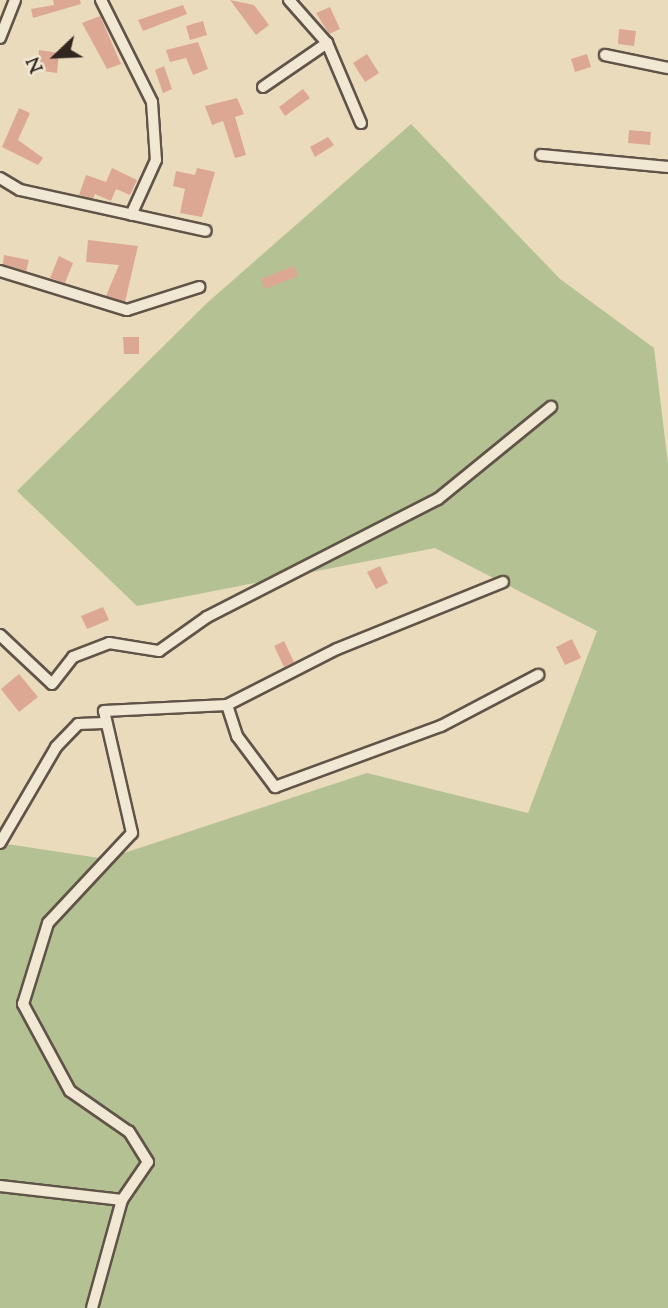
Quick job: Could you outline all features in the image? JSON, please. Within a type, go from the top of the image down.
[{"type":"street","points":[[0,38],[15,0]]},
{"type":"street","points":[[101,0],[152,102],[156,160],[131,215]]},
{"type":"street","points":[[289,0],[327,43],[361,123]]},
{"type":"street","points":[[263,87],[327,43]]},
{"type":"street","points":[[605,55],[668,68]]},
{"type":"street","points":[[541,155],[668,167]]},
{"type":"street","points":[[0,178],[20,190],[206,231]]},
{"type":"street","points":[[0,271],[127,310],[199,286]]},
{"type":"street","points":[[0,635],[52,684],[73,657],[109,643],[159,651],[207,617],[438,499],[551,407]]},
{"type":"street","points":[[92,1308],[122,1200],[148,1162],[129,1132],[69,1090],[23,1004],[48,923],[132,833],[104,723],[104,710],[227,705],[337,649],[503,582]]},
{"type":"street","points":[[227,705],[237,736],[275,787],[441,726],[538,675]]},
{"type":"street","points":[[0,843],[56,747],[78,724],[104,723]]},
{"type":"street","points":[[0,1186],[122,1200]]},
{"type":"green space","points":[[411,124],[560,279],[654,348],[668,464],[668,1308],[0,1308],[0,843],[106,859],[367,773],[528,813],[597,631],[435,548],[137,606],[17,491],[207,303]]},
{"type":"building","points":[[53,0],[80,0],[81,4],[33,18],[31,9],[54,5]]},
{"type":"building","points":[[230,0],[254,5],[269,25],[256,35]]},
{"type":"building","points":[[183,5],[187,14],[143,31],[138,20]]},
{"type":"building","points":[[330,7],[340,29],[329,34],[316,13]]},
{"type":"building","points":[[100,16],[121,64],[107,69],[82,23]]},
{"type":"building","points":[[203,21],[207,35],[190,40],[186,26]]},
{"type":"building","points":[[619,29],[636,31],[634,46],[618,44]]},
{"type":"building","points":[[198,42],[208,69],[193,75],[186,58],[170,62],[166,50]]},
{"type":"building","points":[[39,50],[59,53],[57,73],[37,70]]},
{"type":"building","points":[[367,54],[379,73],[365,82],[353,63]]},
{"type":"building","points":[[587,54],[591,67],[575,72],[571,59]]},
{"type":"building","points":[[164,66],[172,89],[163,93],[155,70]]},
{"type":"building","points":[[303,89],[310,98],[285,116],[279,107]]},
{"type":"building","points":[[237,98],[244,114],[235,117],[246,155],[235,158],[223,121],[212,125],[205,106]]},
{"type":"building","points":[[19,108],[30,113],[18,140],[43,158],[38,165],[2,147]]},
{"type":"building","points":[[629,130],[651,132],[650,145],[628,143]]},
{"type":"building","points":[[328,137],[334,145],[315,157],[310,147]]},
{"type":"building","points":[[112,168],[137,180],[130,195],[116,189],[111,201],[95,194],[93,199],[79,195],[86,175],[106,182]]},
{"type":"building","points":[[197,168],[215,172],[202,217],[180,213],[185,189],[173,186],[176,171],[195,175]]},
{"type":"building","points":[[88,240],[138,246],[125,302],[106,296],[119,265],[86,262]]},
{"type":"building","points":[[4,255],[29,260],[26,271],[3,264]]},
{"type":"building","points":[[59,256],[73,263],[65,283],[50,278]]},
{"type":"building","points":[[294,266],[298,276],[265,289],[261,279]]},
{"type":"building","points":[[123,337],[139,337],[139,354],[124,354]]},
{"type":"building","points":[[380,566],[388,583],[376,589],[367,572]]},
{"type":"building","points":[[103,607],[109,620],[87,629],[81,616]]},
{"type":"building","points":[[572,639],[581,658],[565,665],[556,647]]},
{"type":"building","points":[[284,641],[294,662],[284,667],[274,646]]},
{"type":"building","points":[[19,674],[38,697],[19,712],[1,689]]}]
